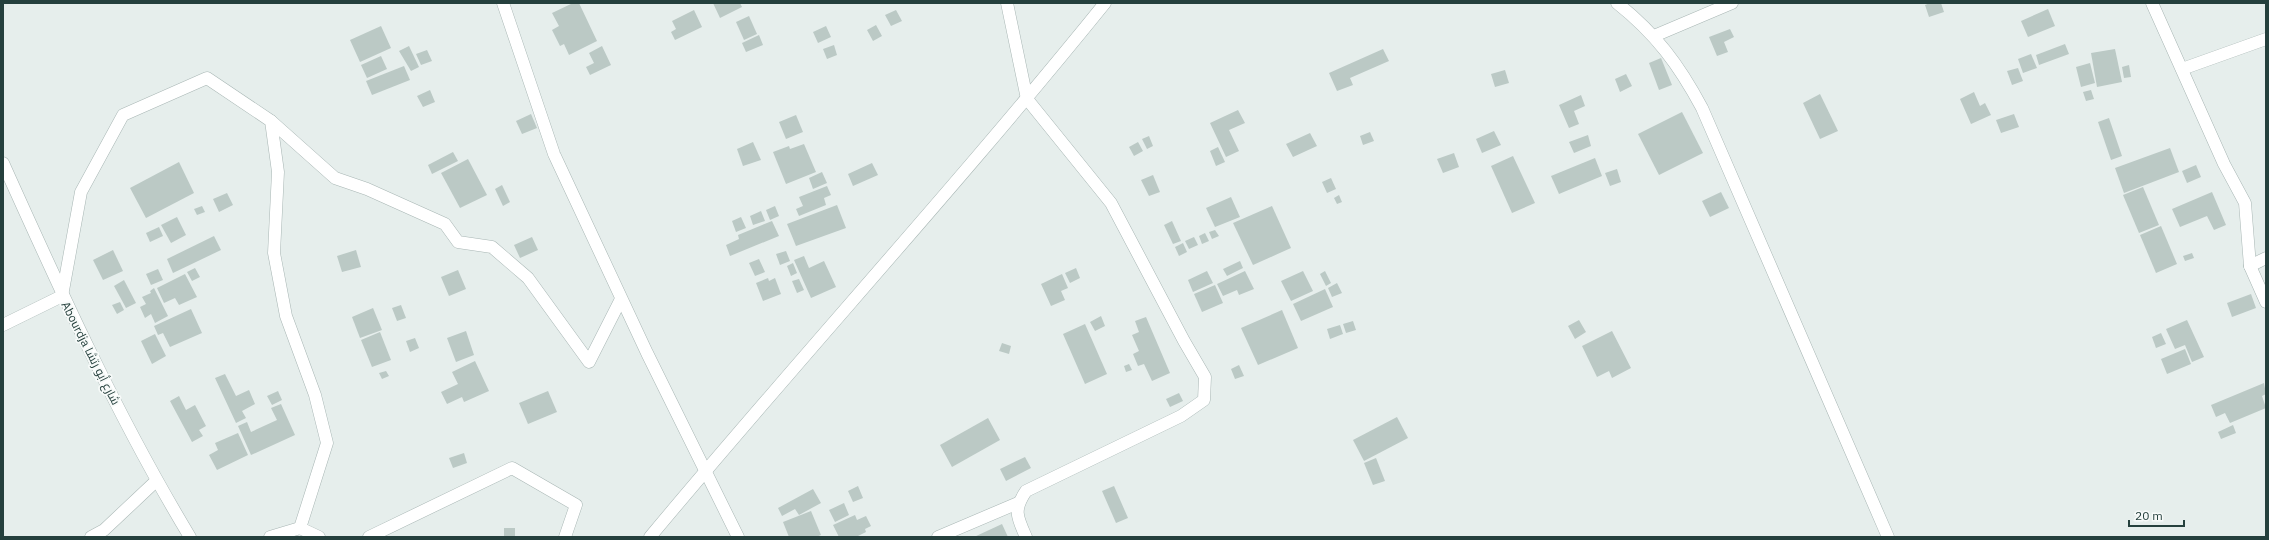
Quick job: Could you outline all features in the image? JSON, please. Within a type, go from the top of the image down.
[{"type":"street","points":[[503,3],[554,154],[621,299],[704,472],[738,537]]},
{"type":"street","points":[[938,537],[1018,503],[1026,491],[1181,416],[1204,400],[1205,377],[1184,341],[1111,203],[1027,99],[1007,3]]},
{"type":"street","points":[[650,537],[704,472],[1027,99],[1105,3]]},
{"type":"street","points":[[1616,3],[1654,36],[1683,73],[1702,108],[1888,537]]},
{"type":"street","points":[[1654,36],[1732,3]]},
{"type":"street","points":[[2152,3],[2224,164],[2245,202],[2250,266],[2266,302]]},
{"type":"street","points":[[2182,69],[2266,39]]},
{"type":"street","points":[[3,325],[62,296],[81,192],[123,115],[207,78],[270,120],[335,178],[367,189],[445,224],[458,242],[492,247],[528,278],[589,362],[621,299]]},
{"type":"street","points":[[270,120],[278,172],[274,253],[286,316],[315,395],[327,443],[300,528]]},
{"type":"street","name":"Abourdja شارع أبو رتشا","points":[[3,163],[62,296],[156,481],[190,537]]},
{"type":"street","points":[[2250,266],[2266,258]]},
{"type":"street","points":[[369,537],[512,468],[576,505],[565,537]]},
{"type":"street","points":[[91,537],[103,534],[156,481]]},
{"type":"street","points":[[1018,503],[1018,517],[1026,537]]},
{"type":"street","points":[[270,537],[300,528],[319,537]]},
{"type":"building","points":[[573,3],[579,3],[597,41],[569,55],[564,44],[560,46],[552,30],[559,26],[552,13]]},
{"type":"building","points":[[713,3],[740,3],[742,7],[720,18]]},
{"type":"building","points":[[1930,3],[1941,3],[1944,12],[1929,17],[1925,5]]},
{"type":"building","points":[[2048,9],[2055,26],[2028,37],[2021,21]]},
{"type":"building","points":[[694,10],[702,27],[675,40],[671,32],[676,29],[672,21]]},
{"type":"building","points":[[896,10],[902,21],[891,26],[885,15]]},
{"type":"building","points":[[749,16],[757,34],[744,40],[736,22]]},
{"type":"building","points":[[876,25],[882,36],[873,41],[867,30]]},
{"type":"building","points":[[381,26],[391,48],[360,62],[350,40]]},
{"type":"building","points":[[826,26],[831,37],[818,43],[813,32]]},
{"type":"building","points":[[1730,29],[1734,37],[1724,42],[1728,52],[1717,56],[1709,37]]},
{"type":"building","points":[[759,35],[763,45],[746,52],[742,43]]},
{"type":"building","points":[[2065,44],[2069,54],[2039,65],[2036,55]]},
{"type":"building","points":[[834,45],[837,55],[827,59],[823,49]]},
{"type":"building","points":[[409,46],[419,67],[411,71],[399,51]]},
{"type":"building","points":[[602,46],[611,65],[590,75],[586,67],[594,63],[589,53]]},
{"type":"building","points":[[1383,49],[1389,61],[1350,78],[1353,85],[1337,91],[1329,73]]},
{"type":"building","points":[[2115,49],[2122,82],[2097,87],[2091,53]]},
{"type":"building","points":[[427,50],[432,61],[421,65],[416,54]]},
{"type":"building","points":[[2031,54],[2037,68],[2023,73],[2018,59]]},
{"type":"building","points":[[381,56],[387,69],[367,78],[361,65]]},
{"type":"building","points":[[1661,58],[1672,85],[1659,90],[1649,63]]},
{"type":"building","points":[[2090,63],[2095,83],[2081,87],[2076,67]]},
{"type":"building","points":[[2129,65],[2131,77],[2124,78],[2122,67]]},
{"type":"building","points":[[404,66],[410,80],[372,95],[366,81]]},
{"type":"building","points":[[2018,68],[2023,81],[2012,85],[2007,71]]},
{"type":"building","points":[[1505,70],[1509,83],[1495,87],[1491,74]]},
{"type":"building","points":[[1626,74],[1632,86],[1620,92],[1615,79]]},
{"type":"building","points":[[430,90],[435,102],[423,107],[417,96]]},
{"type":"building","points":[[2091,90],[2094,99],[2086,101],[2083,92]]},
{"type":"building","points":[[1974,92],[1980,106],[1985,103],[1991,115],[1971,124],[1960,99]]},
{"type":"building","points":[[1820,94],[1838,131],[1820,139],[1803,103]]},
{"type":"building","points":[[1581,95],[1585,106],[1574,111],[1579,124],[1569,128],[1559,105]]},
{"type":"building","points":[[1238,110],[1245,123],[1229,130],[1239,151],[1226,157],[1210,123]]},
{"type":"building","points":[[1682,112],[1703,153],[1659,175],[1638,134]]},
{"type":"building","points":[[531,114],[537,128],[522,134],[516,121]]},
{"type":"building","points":[[2014,114],[2019,127],[2001,133],[1996,120]]},
{"type":"building","points":[[796,115],[803,132],[786,139],[779,122]]},
{"type":"building","points":[[2109,118],[2122,156],[2111,160],[2098,122]]},
{"type":"building","points":[[1494,131],[1501,145],[1482,153],[1476,139]]},
{"type":"building","points":[[1370,132],[1374,141],[1363,145],[1360,136]]},
{"type":"building","points":[[1310,133],[1317,146],[1293,157],[1286,144]]},
{"type":"building","points":[[1588,135],[1591,146],[1574,153],[1569,142]]},
{"type":"building","points":[[1149,136],[1153,146],[1147,149],[1142,139]]},
{"type":"building","points":[[753,142],[761,160],[743,166],[737,149]]},
{"type":"building","points":[[1138,142],[1143,151],[1134,156],[1129,147]]},
{"type":"building","points":[[804,144],[816,172],[786,184],[773,152],[789,146],[790,149]]},
{"type":"building","points":[[1218,147],[1225,162],[1216,166],[1210,151]]},
{"type":"building","points":[[2170,148],[2179,172],[2124,193],[2115,168]]},
{"type":"building","points":[[453,152],[458,161],[432,174],[428,165]]},
{"type":"building","points":[[1454,153],[1459,167],[1443,173],[1437,159]]},
{"type":"building","points":[[1513,156],[1535,203],[1512,213],[1491,166]]},
{"type":"building","points":[[1595,158],[1602,176],[1559,194],[1551,176]]},
{"type":"building","points":[[468,159],[487,195],[460,208],[441,173]]},
{"type":"building","points":[[179,162],[194,193],[146,218],[130,188]]},
{"type":"building","points":[[872,163],[878,175],[853,186],[848,174]]},
{"type":"building","points":[[2196,165],[2201,177],[2187,183],[2182,171]]},
{"type":"building","points":[[1617,169],[1621,182],[1610,186],[1605,173]]},
{"type":"building","points":[[822,172],[827,183],[813,189],[809,178]]},
{"type":"building","points":[[1153,175],[1160,192],[1149,196],[1141,180]]},
{"type":"building","points":[[1331,178],[1336,189],[1327,193],[1322,182]]},
{"type":"building","points":[[502,185],[510,202],[503,206],[495,189]]},
{"type":"building","points":[[827,186],[831,195],[824,198],[826,205],[799,216],[796,209],[803,206],[799,197]]},
{"type":"building","points":[[2143,187],[2159,225],[2139,233],[2123,195]]},
{"type":"building","points":[[1721,192],[1729,208],[1710,217],[1702,201]]},
{"type":"building","points":[[2212,192],[2226,225],[2214,230],[2207,216],[2180,227],[2172,209]]},
{"type":"building","points":[[227,193],[233,205],[219,212],[213,199]]},
{"type":"building","points":[[1339,195],[1342,202],[1337,204],[1334,198]]},
{"type":"building","points":[[1231,197],[1240,217],[1215,227],[1206,208]]},
{"type":"building","points":[[837,205],[846,228],[796,246],[787,224]]},
{"type":"building","points":[[202,206],[205,212],[197,215],[194,209]]},
{"type":"building","points":[[775,206],[779,216],[770,220],[766,210]]},
{"type":"building","points":[[1272,206],[1291,248],[1253,265],[1233,223]]},
{"type":"building","points":[[761,211],[765,221],[753,225],[750,216]]},
{"type":"building","points":[[177,217],[186,235],[171,243],[161,225]]},
{"type":"building","points":[[741,217],[746,228],[736,232],[732,221]]},
{"type":"building","points":[[772,221],[779,236],[730,256],[726,245],[739,239],[738,235]]},
{"type":"building","points":[[1172,221],[1181,241],[1173,244],[1164,225]]},
{"type":"building","points":[[2161,226],[2177,264],[2156,273],[2140,235]]},
{"type":"building","points":[[159,227],[163,236],[150,242],[146,233]]},
{"type":"building","points":[[1215,230],[1219,236],[1212,239],[1209,232]]},
{"type":"building","points":[[1205,233],[1209,241],[1202,244],[1199,236]]},
{"type":"building","points":[[214,236],[221,250],[173,273],[167,259]]},
{"type":"building","points":[[532,237],[538,250],[520,258],[514,245]]},
{"type":"building","points":[[1194,237],[1198,245],[1189,249],[1185,241]]},
{"type":"building","points":[[1183,243],[1187,252],[1179,256],[1175,247]]},
{"type":"building","points":[[113,250],[123,271],[103,280],[93,260]]},
{"type":"building","points":[[356,250],[361,267],[342,272],[337,256]]},
{"type":"building","points":[[786,251],[790,261],[780,265],[776,254]]},
{"type":"building","points":[[2192,253],[2194,258],[2185,261],[2183,256]]},
{"type":"building","points":[[804,256],[809,268],[824,261],[836,287],[811,298],[794,260]]},
{"type":"building","points":[[759,259],[765,272],[755,276],[749,263]]},
{"type":"building","points":[[1240,261],[1243,268],[1227,276],[1223,269]]},
{"type":"building","points":[[793,263],[797,273],[791,276],[787,266]]},
{"type":"building","points":[[195,268],[200,277],[192,281],[187,272]]},
{"type":"building","points":[[1076,268],[1080,278],[1070,283],[1065,273]]},
{"type":"building","points":[[158,269],[163,280],[151,285],[146,274]]},
{"type":"building","points":[[458,270],[466,289],[449,296],[441,277]]},
{"type":"building","points":[[1207,271],[1213,283],[1193,292],[1188,280]]},
{"type":"building","points":[[1245,271],[1254,289],[1239,295],[1237,290],[1223,296],[1217,284]]},
{"type":"building","points":[[1303,271],[1313,291],[1291,301],[1281,281]]},
{"type":"building","points":[[1325,271],[1331,283],[1326,286],[1320,274]]},
{"type":"building","points":[[185,274],[197,297],[179,305],[175,298],[164,303],[157,288]]},
{"type":"building","points":[[1062,274],[1068,288],[1061,291],[1065,300],[1051,306],[1041,284]]},
{"type":"building","points":[[768,278],[769,281],[775,278],[781,294],[763,301],[756,283]]},
{"type":"building","points":[[799,279],[804,290],[797,293],[792,281]]},
{"type":"building","points":[[124,280],[136,303],[126,308],[114,286]]},
{"type":"building","points":[[1337,283],[1342,293],[1332,297],[1328,288]]},
{"type":"building","points":[[1215,285],[1223,303],[1202,312],[1194,294]]},
{"type":"building","points":[[154,288],[168,316],[155,323],[151,314],[145,318],[140,307],[146,304],[142,297],[151,293],[150,291]]},
{"type":"building","points":[[1325,289],[1333,307],[1301,321],[1293,304]]},
{"type":"building","points":[[2251,294],[2256,308],[2232,317],[2227,303]]},
{"type":"building","points":[[120,302],[124,310],[117,314],[112,305]]},
{"type":"building","points":[[401,305],[406,318],[397,321],[392,308]]},
{"type":"building","points":[[373,308],[382,330],[360,338],[352,317]]},
{"type":"building","points":[[191,309],[202,333],[170,347],[163,333],[158,335],[154,326]]},
{"type":"building","points":[[1282,310],[1298,348],[1258,365],[1241,328]]},
{"type":"building","points":[[1101,316],[1105,326],[1095,331],[1090,322]]},
{"type":"building","points":[[1146,317],[1170,373],[1152,381],[1144,364],[1138,366],[1133,354],[1139,351],[1132,335],[1139,332],[1135,321]]},
{"type":"building","points":[[1579,320],[1586,332],[1575,339],[1568,326]]},
{"type":"building","points":[[2187,320],[2204,357],[2192,362],[2185,345],[2175,349],[2166,329]]},
{"type":"building","points":[[1353,321],[1356,330],[1346,333],[1343,324]]},
{"type":"building","points":[[1085,324],[1107,374],[1085,384],[1063,334]]},
{"type":"building","points":[[1340,325],[1343,334],[1330,339],[1327,329]]},
{"type":"building","points":[[466,331],[474,355],[456,362],[447,338]]},
{"type":"building","points":[[1612,331],[1631,368],[1612,378],[1609,371],[1597,377],[1582,346]]},
{"type":"building","points":[[380,332],[391,360],[372,367],[361,340]]},
{"type":"building","points":[[2161,333],[2166,344],[2156,348],[2152,337]]},
{"type":"building","points":[[155,334],[166,356],[152,364],[141,341]]},
{"type":"building","points":[[415,338],[419,348],[410,352],[406,341]]},
{"type":"building","points":[[1002,343],[1011,346],[1009,354],[999,351]]},
{"type":"building","points":[[2185,349],[2191,364],[2167,374],[2161,359]]},
{"type":"building","points":[[475,361],[489,391],[464,402],[462,397],[447,404],[441,392],[458,384],[452,372]]},
{"type":"building","points":[[1129,364],[1132,370],[1126,372],[1124,366]]},
{"type":"building","points":[[1239,365],[1244,376],[1235,379],[1231,369]]},
{"type":"building","points":[[386,371],[389,376],[382,379],[379,373]]},
{"type":"building","points":[[225,374],[236,396],[249,390],[255,404],[242,411],[246,418],[236,423],[215,378]]},
{"type":"building","points":[[2264,383],[2266,394],[2262,396],[2266,408],[2230,423],[2225,413],[2216,417],[2211,405]]},
{"type":"building","points":[[278,391],[282,400],[272,405],[267,396]]},
{"type":"building","points":[[548,391],[557,412],[528,424],[519,403]]},
{"type":"building","points":[[1179,393],[1183,401],[1170,407],[1166,399]]},
{"type":"building","points":[[179,396],[186,410],[195,405],[206,426],[199,430],[203,436],[192,442],[170,401]]},
{"type":"building","points":[[281,404],[295,435],[251,455],[238,426],[247,422],[251,432],[277,420],[271,408]]},
{"type":"building","points":[[1397,417],[1408,438],[1364,461],[1353,440]]},
{"type":"building","points":[[988,418],[1000,440],[952,467],[940,445]]},
{"type":"building","points":[[2233,425],[2236,433],[2221,439],[2218,432]]},
{"type":"building","points":[[238,433],[248,455],[217,470],[209,455],[218,450],[215,443]]},
{"type":"building","points":[[464,453],[467,463],[453,468],[449,458]]},
{"type":"building","points":[[1025,457],[1031,468],[1006,481],[1000,469]]},
{"type":"building","points":[[1376,458],[1385,481],[1373,485],[1364,463]]},
{"type":"building","points":[[858,486],[863,498],[853,502],[848,491]]},
{"type":"building","points":[[1114,486],[1128,518],[1116,523],[1102,491]]},
{"type":"building","points":[[813,489],[821,503],[799,515],[795,509],[782,516],[778,508]]},
{"type":"building","points":[[844,503],[849,515],[835,522],[829,510]]},
{"type":"building","points":[[811,511],[821,535],[816,537],[789,537],[783,522]]},
{"type":"building","points":[[855,515],[857,520],[866,516],[871,526],[865,529],[866,532],[856,537],[839,537],[833,525]]},
{"type":"building","points":[[1002,524],[1008,537],[974,537]]},
{"type":"building","points":[[504,528],[515,528],[515,537],[504,537]]}]
